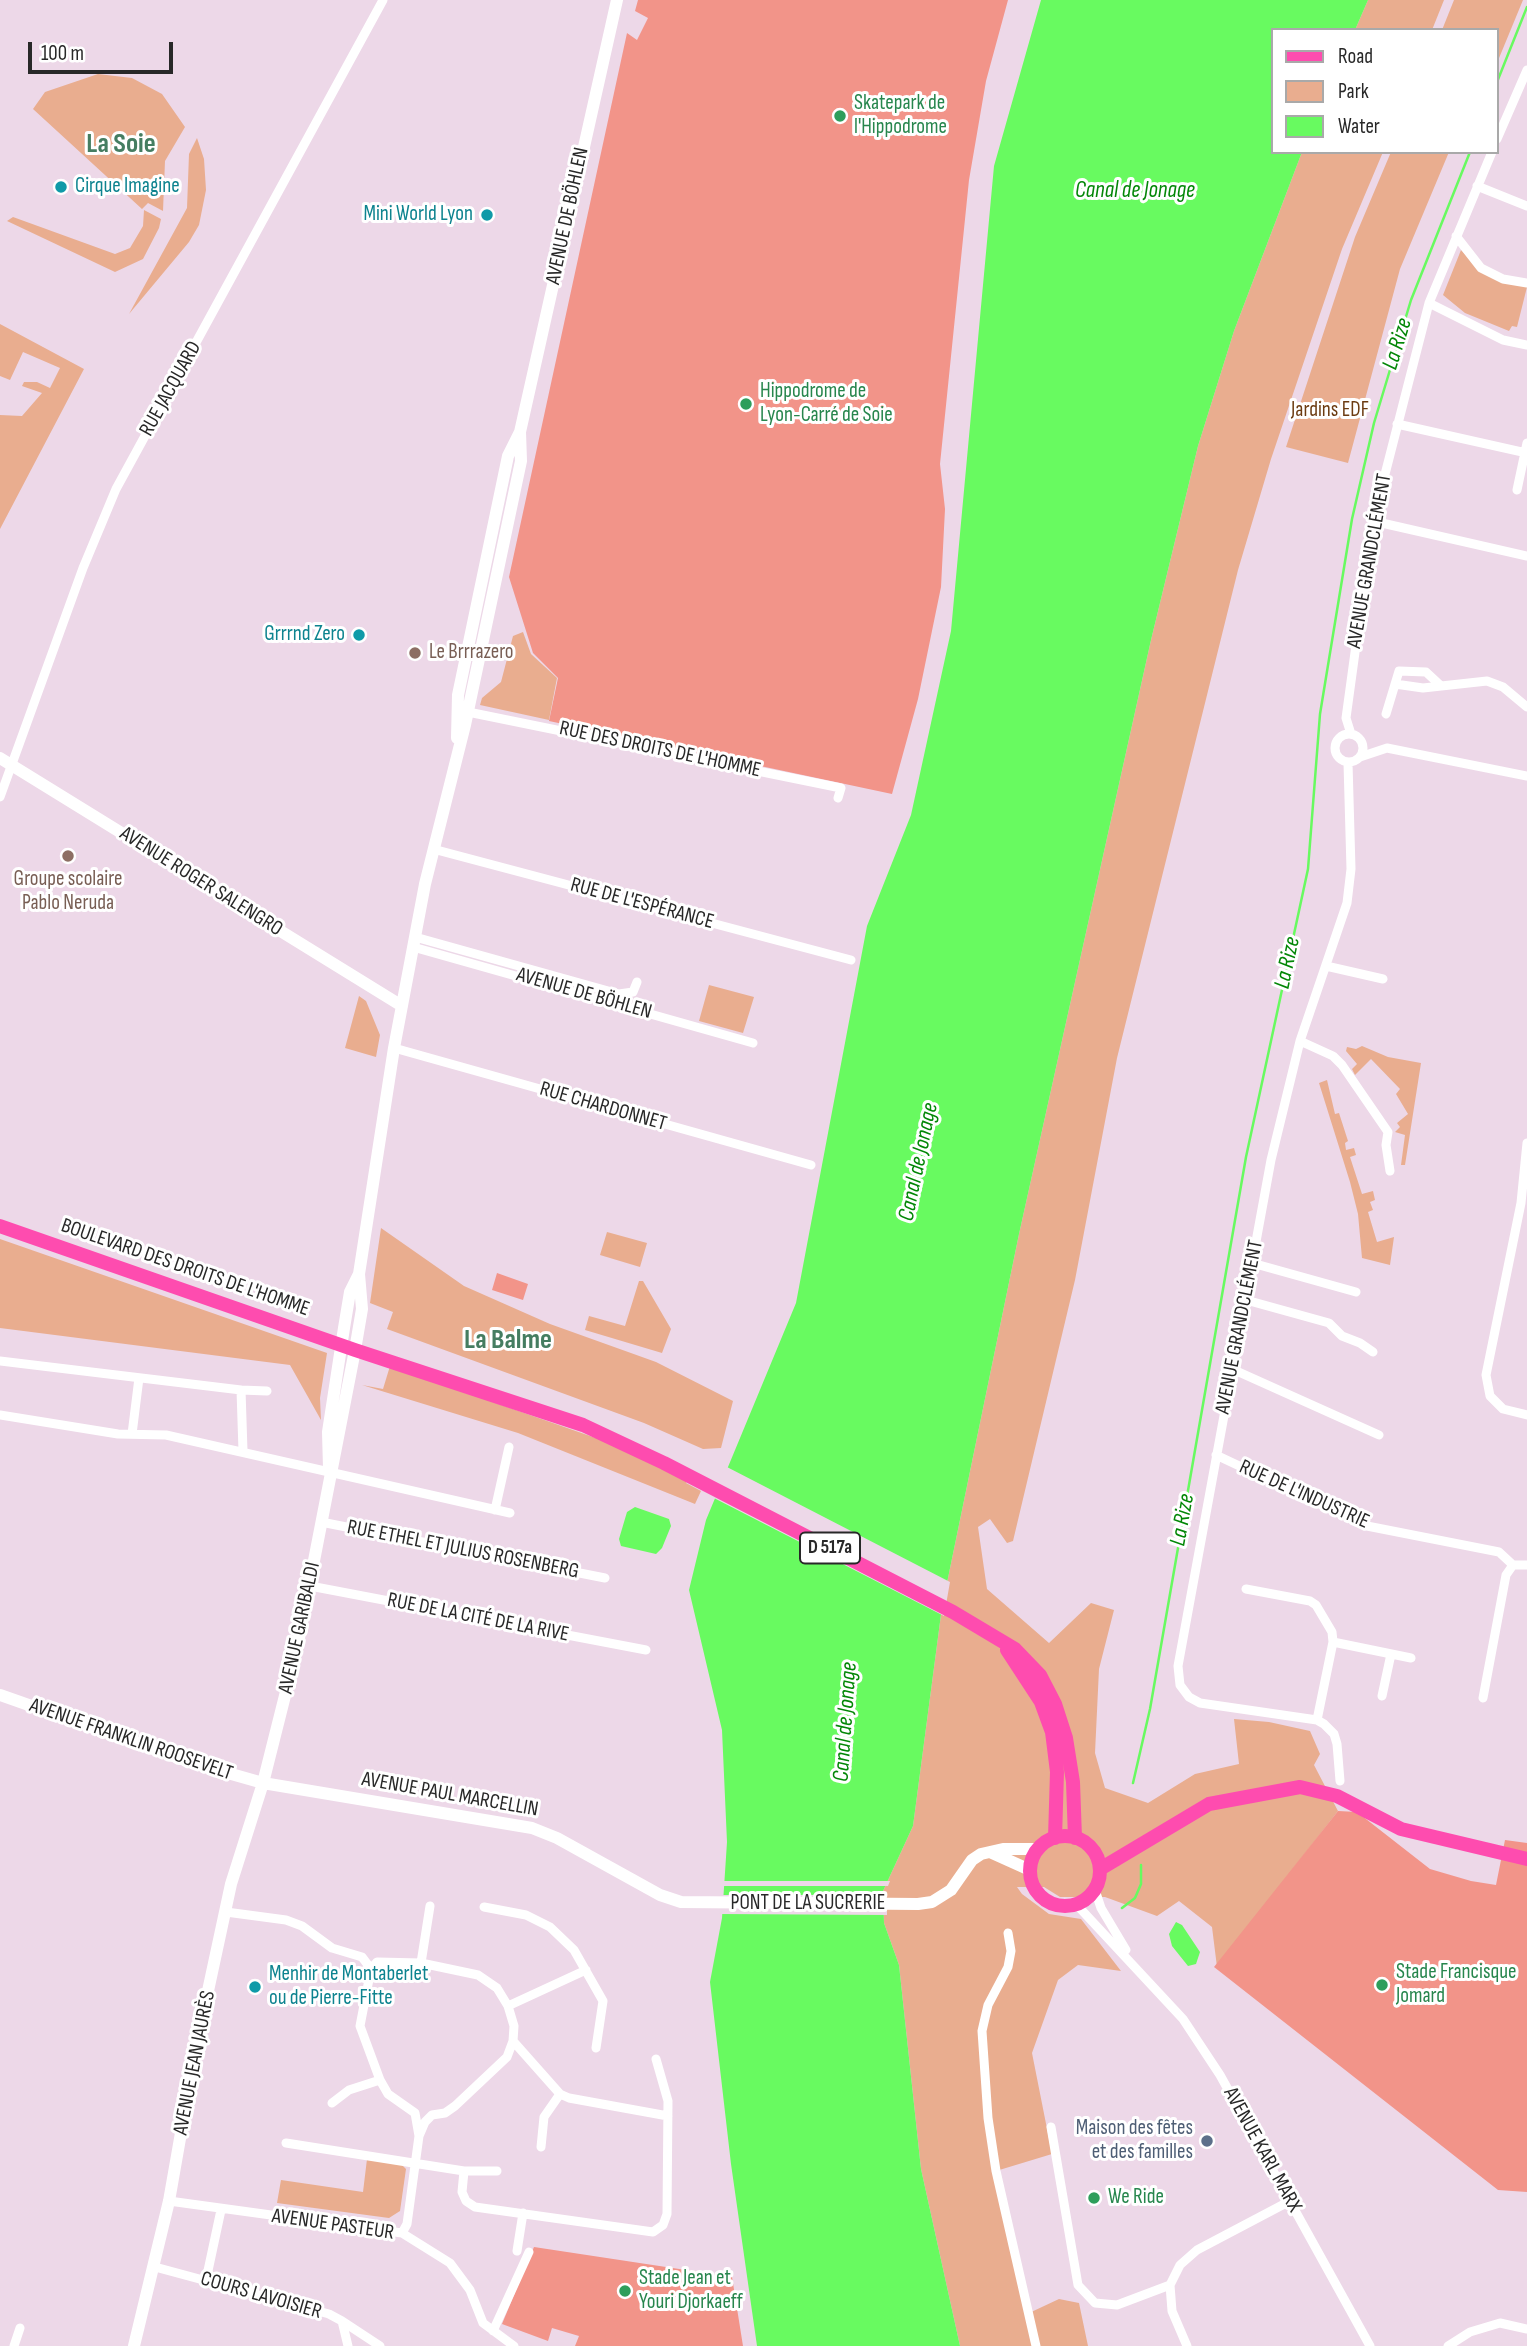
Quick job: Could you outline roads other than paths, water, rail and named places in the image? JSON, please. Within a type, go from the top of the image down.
[{"type":"main road","name":"AVENUE DE BÖHLEN","points":[[458,745],[458,695],[508,456],[520,432],[617,0]]},
{"type":"main road","name":"AVENUE DE BÖHLEN","points":[[402,1006],[432,849],[469,706],[521,461],[520,432]]},
{"type":"main road","name":"AVENUE DE BÖHLEN","points":[[463,670],[464,698],[469,706]]},
{"type":"main road","name":"AVENUE ROGER SALENGRO","points":[[5,761],[402,1006]]},
{"type":"main road","name":"AVENUE GARIBALDI","points":[[263,1783],[310,1586],[329,1472],[328,1432],[349,1348],[350,1292],[359,1274],[402,1006]]},
{"type":"main road","name":"BOULEVARD DES DROITS DE L'HOMME","points":[[0,1226],[349,1348]]},
{"type":"main road","name":"D 517a","points":[[349,1348],[583,1426],[690,1476],[970,1622],[1004,1643],[1026,1658],[1040,1675],[1055,1704],[1066,1738],[1073,1782],[1075,1838]]},
{"type":"main road","name":"D 517a","points":[[1004,1643],[1041,1702],[1052,1732],[1057,1772],[1055,1838]]},
{"type":"main road","name":"AVENUE FRANKLIN ROOSEVELT","points":[[0,1695],[263,1783]]},
{"type":"main road","name":"AVENUE PAUL MARCELLIN","points":[[263,1783],[532,1828],[557,1838],[660,1895],[699,1904]]},
{"type":"main road","name":"AVENUE JEAN JAURÈS","points":[[134,2346],[169,2201],[197,2042],[231,1884],[263,1783]]},
{"type":"main road","points":[[1100,1869],[1209,1804],[1300,1787],[1337,1797],[1401,1829],[1527,1859]]},
{"type":"main road","points":[[989,1852],[1038,1849],[1055,1838],[1075,1838],[1094,1851],[1100,1869],[1095,1890],[1076,1905],[1063,1906],[1044,1899],[1035,1889],[1030,1870],[1038,1849]]},
{"type":"main road","points":[[989,1852],[1030,1870]]},
{"type":"main road","name":"PONT DE LA SUCRERIE","points":[[699,1904],[918,1905],[943,1896],[960,1879],[972,1860],[989,1852]]},
{"type":"street","name":"RUE JACQUARD","points":[[0,797],[5,761],[116,489],[383,0]]},
{"type":"street","points":[[1499,134],[1527,70]]},
{"type":"street","name":"AVENUE GRANDCLÉMENT","points":[[1350,734],[1346,718],[1373,521],[1429,303],[1491,154]]},
{"type":"street","points":[[1477,186],[1527,206]]},
{"type":"street","points":[[1456,236],[1482,268],[1503,279],[1527,283]]},
{"type":"street","points":[[1429,303],[1503,340],[1527,345]]},
{"type":"street","points":[[1397,424],[1526,450],[1517,490]]},
{"type":"street","points":[[1373,521],[1527,556]]},
{"type":"street","points":[[1386,714],[1399,671],[1405,668],[1426,672],[1440,685]]},
{"type":"street","points":[[1395,684],[1423,688],[1487,681],[1503,687],[1527,707]]},
{"type":"street","name":"RUE DES DROITS DE L'HOMME","points":[[469,706],[841,788],[838,799]]},
{"type":"street","points":[[1360,757],[1362,743],[1350,734],[1340,737],[1335,745],[1339,759],[1348,763],[1387,748],[1527,776]]},
{"type":"street","name":"AVENUE GRANDCLÉMENT","points":[[1317,1720],[1200,1703],[1189,1697],[1180,1685],[1178,1666],[1271,1160],[1300,1041],[1347,904],[1350,880],[1348,763]]},
{"type":"street","name":"RUE DE L'ESPÉRANCE","points":[[432,849],[851,960]]},
{"type":"street","points":[[414,942],[619,994],[633,992],[637,982]]},
{"type":"street","name":"AVENUE DE BÖHLEN","points":[[414,942],[753,1042]]},
{"type":"street","points":[[1325,966],[1383,979]]},
{"type":"street","points":[[1300,1041],[1333,1056],[1373,1110],[1388,1132],[1386,1145],[1390,1171]]},
{"type":"street","name":"RUE CHARDONNET","points":[[394,1048],[811,1166]]},
{"type":"street","points":[[1527,1143],[1521,1203],[1486,1375],[1490,1396],[1503,1409],[1527,1415]]},
{"type":"street","points":[[1252,1263],[1356,1292]]},
{"type":"street","points":[[1246,1300],[1329,1323],[1342,1336],[1373,1352]]},
{"type":"street","points":[[0,1361],[267,1391]]},
{"type":"street","points":[[1231,1369],[1379,1435]]},
{"type":"street","points":[[132,1434],[139,1378]]},
{"type":"street","points":[[241,1390],[243,1451]]},
{"type":"street","points":[[0,1415],[132,1434],[166,1435],[510,1513]]},
{"type":"street","points":[[495,1510],[509,1447]]},
{"type":"street","name":"RUE DE L'INDUSTRIE","points":[[1216,1455],[1367,1526],[1499,1552],[1513,1565]]},
{"type":"street","name":"RUE ETHEL ET JULIUS ROSENBERG","points":[[321,1522],[605,1578]]},
{"type":"street","points":[[1483,1698],[1506,1575],[1513,1565],[1527,1565]]},
{"type":"street","name":"RUE DE LA CITÉ DE LA RIVE","points":[[310,1586],[646,1650]]},
{"type":"street","points":[[1246,1589],[1310,1601],[1316,1605],[1332,1632],[1333,1642],[1317,1720],[1334,1734],[1341,1759],[1340,1781]]},
{"type":"street","points":[[1333,1642],[1411,1658]]},
{"type":"street","points":[[1382,1696],[1391,1654]]},
{"type":"street","name":"AVENUE KARL MARX","points":[[1095,1890],[1101,1908],[1136,1966]]},
{"type":"street","name":"AVENUE KARL MARX","points":[[1076,1905],[1183,2019],[1220,2075],[1370,2346]]},
{"type":"street","points":[[421,1963],[430,1906]]},
{"type":"street","points":[[484,1907],[526,1916],[550,1927],[574,1950],[603,2001],[596,2048]]},
{"type":"street","points":[[226,1912],[286,1920],[311,1931],[332,1948],[362,1957],[374,1966],[421,1963],[488,1980],[497,1987],[508,2006],[514,2026],[513,2041],[507,2057],[445,2113],[415,2113],[388,2094],[380,2080],[360,2026],[374,1966]]},
{"type":"street","points":[[1008,1933],[1011,1951],[1008,1967],[988,2005],[982,2031],[988,2118],[996,2171],[1036,2346]]},
{"type":"street","points":[[508,2006],[586,1970]]},
{"type":"street","points":[[513,2041],[560,2094],[668,2116]]},
{"type":"street","points":[[464,2171],[462,2192],[466,2201],[475,2207],[653,2231],[663,2225],[667,2214],[665,2145],[668,2101],[656,2059]]},
{"type":"street","points":[[332,2103],[349,2090],[380,2080]]},
{"type":"street","points":[[541,2147],[544,2117],[560,2094]]},
{"type":"street","points":[[402,2233],[407,2224],[416,2164],[419,2136],[415,2113]]},
{"type":"street","points":[[419,2136],[432,2115]]},
{"type":"street","points":[[1051,2127],[1078,2285],[1095,2303],[1117,2305],[1170,2285]]},
{"type":"street","points":[[286,2143],[464,2171],[497,2171]]},
{"type":"street","name":"AVENUE PASTEUR","points":[[169,2201],[402,2233],[450,2263],[470,2290],[483,2323],[493,2331]]},
{"type":"street","points":[[1186,2346],[1172,2311],[1170,2285],[1180,2265],[1197,2250],[1290,2201]]},
{"type":"street","points":[[206,2280],[221,2210]]},
{"type":"street","points":[[517,2251],[523,2213]]},
{"type":"street","points":[[514,2346],[493,2331],[528,2252]]},
{"type":"street","name":"COURS LAVOISIER","points":[[155,2267],[329,2314],[342,2321],[348,2346]]},
{"type":"street","points":[[342,2321],[380,2346]]},
{"type":"street","points":[[1448,2346],[1470,2332],[1500,2323],[1527,2329]]},
{"type":"street","points":[[14,2346],[20,2328]]},
{"type":"water","name":"Canal de Jonage","points":[[1041,0],[1368,0],[1356,28],[1272,28],[1272,154],[1301,154],[1234,331],[1198,446],[1151,640],[1019,1234],[942,1607],[913,1826],[883,1891],[884,1923],[899,1965],[921,2169],[960,2346],[757,2346],[731,2164],[710,1982],[722,1918],[727,1842],[722,1730],[689,1590],[706,1520],[796,1303],[867,926],[911,815],[951,631],[994,166]]},
{"type":"water","points":[[635,1507],[669,1519],[671,1526],[662,1548],[656,1554],[621,1546],[619,1539],[627,1512]]},
{"type":"water","points":[[1176,1922],[1182,1925],[1200,1952],[1196,1964],[1188,1966],[1172,1946],[1169,1934]]},
{"type":"waterway","name":"La Rize","points":[[1499,77],[1527,7]]},
{"type":"waterway","name":"La Rize","points":[[1133,1783],[1150,1709],[1246,1157],[1308,869],[1320,714],[1352,519],[1374,423],[1411,300],[1469,154]]},
{"type":"waterway","name":"La Rize","points":[[1122,1908],[1135,1898],[1141,1884],[1141,1865]]},
{"type":"place","name":"Skatepark de l'Hippodrome","points":[[840,116]]},
{"type":"place","name":"Cirque Imagine","points":[[61,187]]},
{"type":"place","name":"Mini World Lyon","points":[[487,215]]},
{"type":"place","name":"Hippodrome de Lyon-Carré de Soie","points":[[746,404]]},
{"type":"place","name":"Grrrnd Zero","points":[[359,635]]},
{"type":"place","name":"Le Brrrazero","points":[[415,653]]},
{"type":"place","name":"Groupe scolaire Pablo Neruda","points":[[68,856]]},
{"type":"place","name":"Stade Francisque Jomard","points":[[1382,1985]]},
{"type":"place","name":"Menhir de Montaberlet ou de Pierre-Fitte","points":[[255,1987]]},
{"type":"place","name":"Maison des fêtes et des familles","points":[[1207,2141]]},
{"type":"place","name":"We Ride","points":[[1094,2198]]},
{"type":"place","name":"Stade Jean et Youri Djorkaeff","points":[[625,2291]]},
{"type":"district","name":"La Soie","points":[[121,145]]},
{"type":"district","name":"La Balme","points":[[508,1341]]},
{"type":"park label","name":"Jardins EDF","points":[[1330,411]]}]
